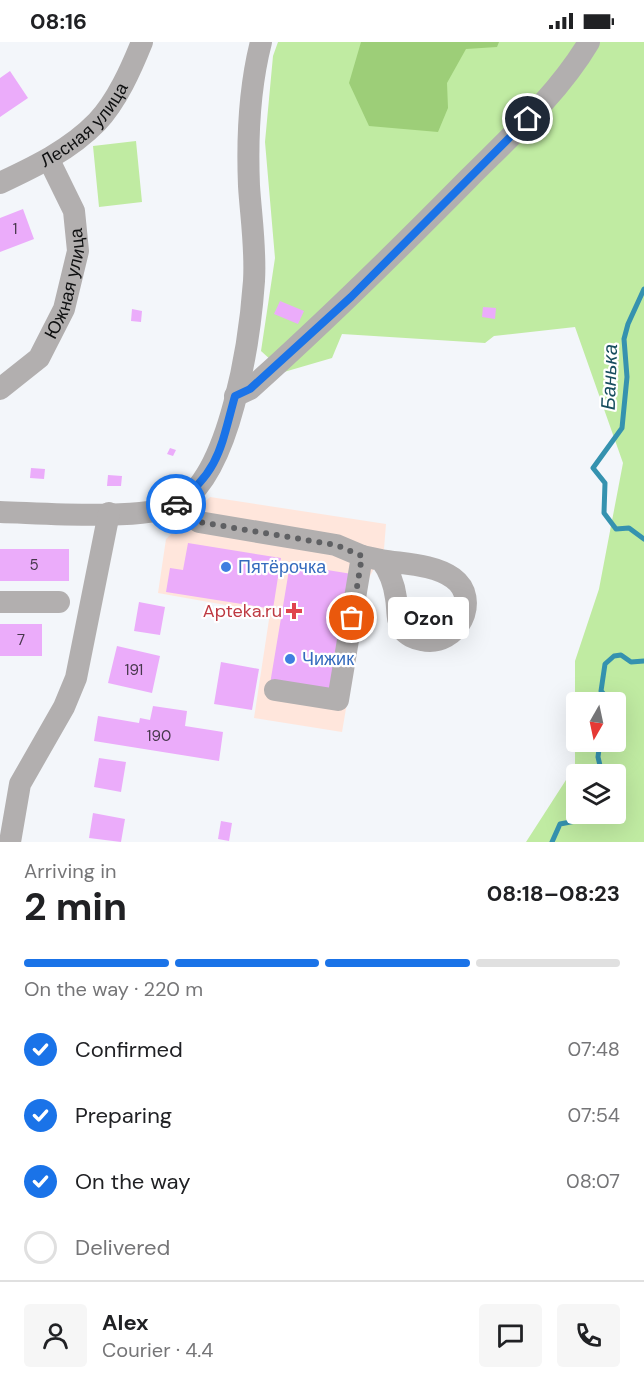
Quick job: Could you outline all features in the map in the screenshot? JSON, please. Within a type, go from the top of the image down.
[{"type":"street","name":"Лесная улица","points":[[0,183],[49,160],[98,122],[130,72],[142,42]]},
{"type":"street","points":[[0,512],[109,513],[158,510],[176,505],[198,488],[211,470],[222,445],[235,396],[246,344],[254,280],[248,133],[253,77],[261,42]]},
{"type":"street","points":[[235,396],[250,389],[351,297],[540,106],[579,59],[589,42]]},
{"type":"street","name":"Южная улица","points":[[0,389],[39,358],[64,309],[78,251],[74,211],[49,160]]},
{"type":"street","points":[[176,505],[199,522],[336,545],[372,558],[338,700],[275,690]]},
{"type":"street","points":[[10,842],[20,784],[64,707],[76,678],[109,513]]},
{"type":"street","points":[[0,602],[59,602]]},
{"type":"shaded area","points":[[210,497],[386,524],[384,549],[368,580],[342,732],[254,718],[270,613],[158,593],[166,539]]},
{"type":"green space","points":[[278,42],[644,42],[644,842],[526,842],[566,780],[566,824],[626,824],[626,764],[575,764],[575,752],[626,752],[626,692],[575,692],[575,661],[599,589],[623,463],[575,327],[494,336],[485,343],[342,334],[332,358],[284,372],[261,351],[275,258],[265,142],[273,56]]},
{"type":"green space","points":[[361,42],[499,42],[497,47],[466,49],[447,83],[448,108],[438,132],[369,126],[349,83]]},
{"type":"green space","points":[[136,141],[142,202],[99,207],[93,146]]},
{"type":"building","points":[[10,71],[28,98],[0,117],[0,78]]},
{"type":"building","points":[[23,209],[34,239],[0,252],[0,218]]},
{"type":"building","points":[[280,301],[304,311],[298,324],[274,314]]},
{"type":"building","points":[[483,307],[496,308],[495,319],[482,317]]},
{"type":"building","points":[[132,309],[142,311],[141,322],[131,321]]},
{"type":"building","points":[[170,448],[176,450],[173,456],[167,454]]},
{"type":"building","points":[[31,468],[45,469],[44,479],[30,478]]},
{"type":"building","points":[[108,475],[122,476],[121,486],[107,486]]},
{"type":"building","points":[[188,543],[281,558],[273,609],[166,592],[170,568],[183,570]]},
{"type":"building","points":[[0,549],[69,549],[69,581],[0,581]]},
{"type":"building","points":[[290,564],[352,574],[332,695],[270,684]]},
{"type":"building","points":[[139,602],[165,607],[160,635],[134,631]]},
{"type":"building","points":[[0,624],[42,624],[42,656],[0,656]]},
{"type":"building","points":[[117,646],[160,656],[152,693],[108,683]]},
{"type":"building","points":[[221,662],[259,669],[252,710],[214,704]]},
{"type":"building","points":[[153,706],[187,711],[185,726],[223,732],[219,761],[94,741],[98,716],[139,723],[140,718],[150,720]]},
{"type":"building","points":[[99,758],[126,762],[121,792],[94,787]]},
{"type":"building","points":[[93,813],[125,819],[121,842],[89,838]]},
{"type":"building","points":[[221,821],[232,823],[229,841],[218,839]]},
{"type":"waterway","name":"Банька","points":[[644,289],[628,324],[624,339],[627,377],[622,428],[593,468],[605,483],[604,513],[616,529],[629,528],[644,539]]},
{"type":"waterway","name":"Банька","points":[[602,692],[605,664],[614,656],[621,655],[631,662],[644,661]]},
{"type":"waterway","name":"Банька","points":[[599,752],[600,764]]},
{"type":"waterway","name":"Банька","points":[[552,842],[560,824],[566,823]]},
{"type":"way so far","points":[[176,504],[199,522],[336,545],[362,556],[352,618]]},
{"type":"place","name":"Пятёрочка","points":[[226,567]]},
{"type":"place","name":"Apteka.ru","points":[[294,611]]},
{"type":"place","name":"Ozon","points":[[352,618]]},
{"type":"place","name":"Чижик","points":[[290,659]]},
{"type":"route","points":[[176,504],[198,488],[211,470],[222,445],[235,396],[250,389],[351,297],[528,119]]}]
